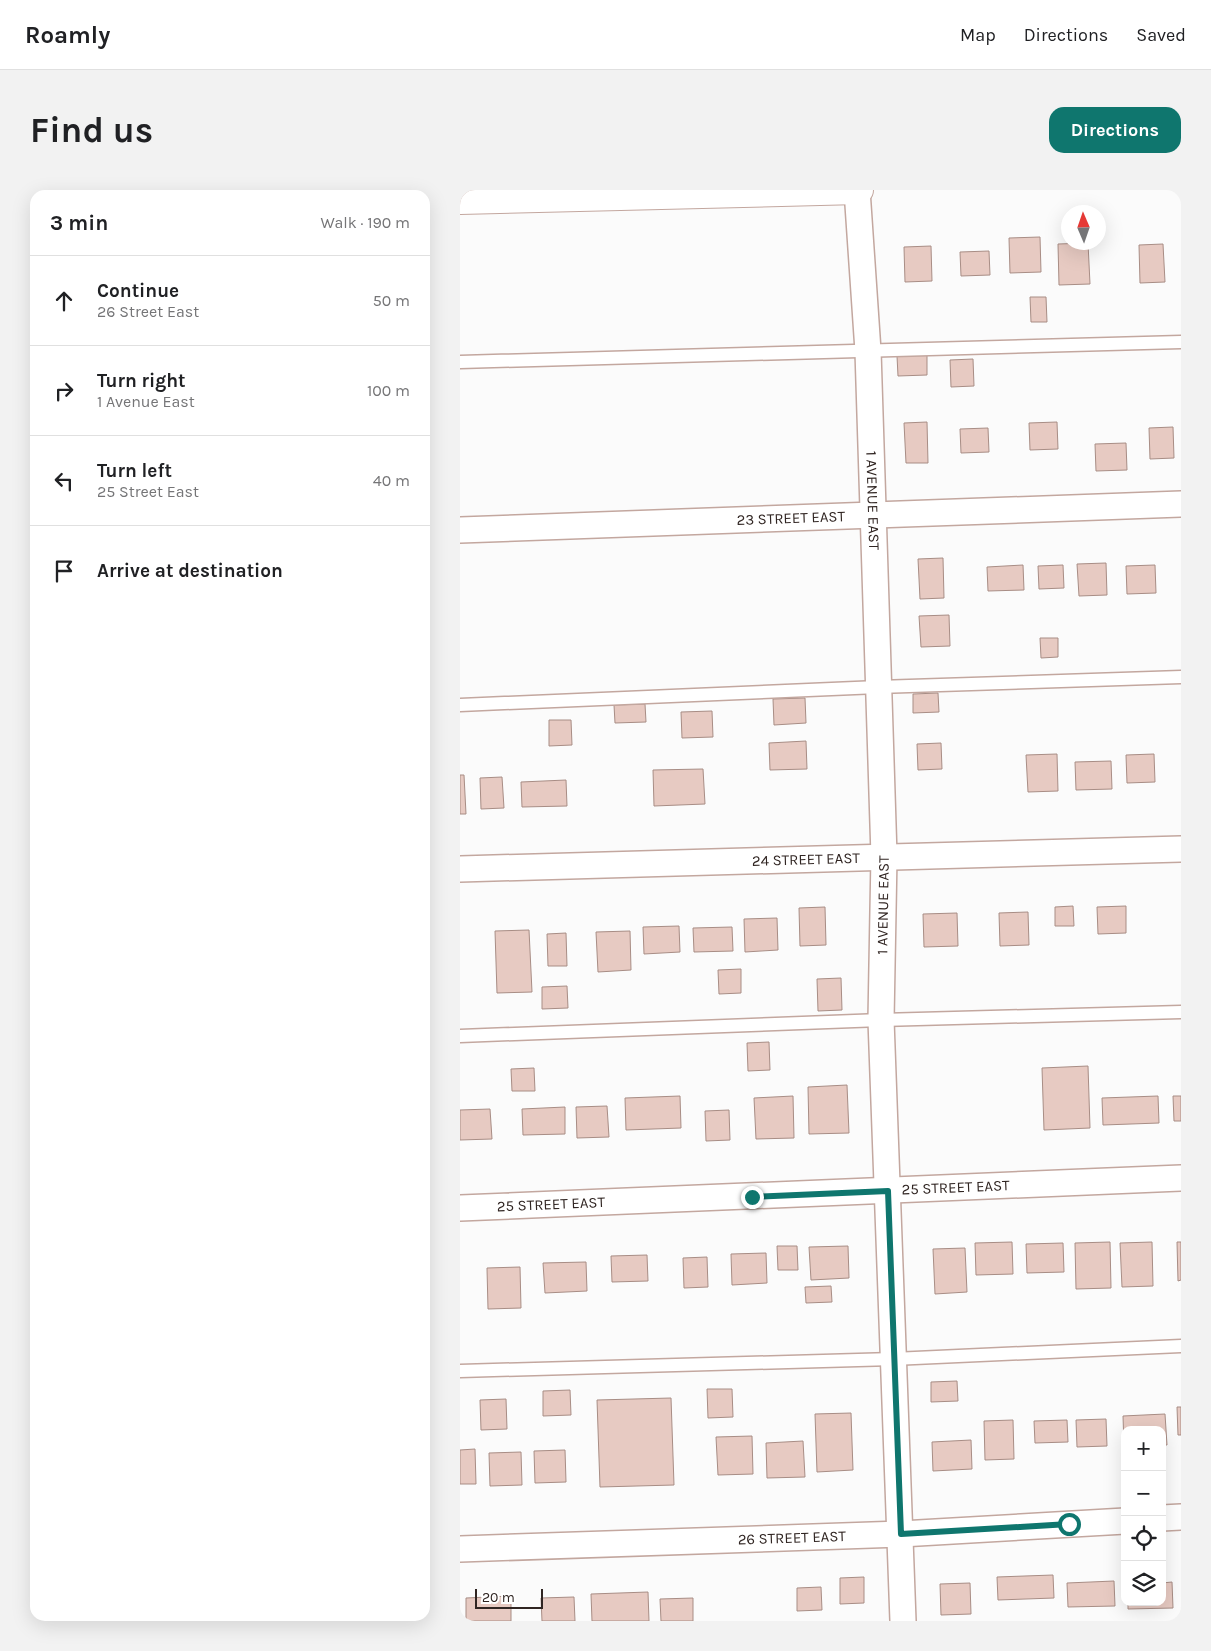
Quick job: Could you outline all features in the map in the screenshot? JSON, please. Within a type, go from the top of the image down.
[{"type":"street","points":[[460,200],[857,190]]},
{"type":"street","name":"1 AVENUE EAST","points":[[857,190],[868,351],[884,856],[881,1020],[903,1621]]},
{"type":"street","name":"23 STREET EAST","points":[[460,530],[1181,504]]},
{"type":"street","name":"24 STREET EAST","points":[[460,868],[1181,849]]},
{"type":"street","name":"25 STREET EAST","points":[[460,1208],[1181,1178]]},
{"type":"street","points":[[1166,1518],[1181,1517]]},
{"type":"street","name":"26 STREET EAST","points":[[460,1549],[901,1534],[1121,1521]]},
{"type":"lane","points":[[460,362],[1181,342]]},
{"type":"lane","points":[[460,705],[878,687],[1181,677]]},
{"type":"lane","points":[[460,1036],[881,1020],[1181,1012]]},
{"type":"lane","points":[[460,1371],[893,1359],[1181,1346]]},
{"type":"building","points":[[1040,237],[1041,272],[1010,273],[1009,238]]},
{"type":"building","points":[[1058,244],[1061,244],[1061,250],[1088,250],[1090,284],[1059,285]]},
{"type":"building","points":[[1163,244],[1165,282],[1140,283],[1139,245]]},
{"type":"building","points":[[931,246],[932,281],[905,282],[904,247]]},
{"type":"building","points":[[989,251],[990,275],[961,276],[960,252]]},
{"type":"building","points":[[1030,297],[1046,297],[1047,322],[1031,322]]},
{"type":"building","points":[[927,355],[927,375],[898,376],[897,356]]},
{"type":"building","points":[[973,359],[974,386],[951,387],[950,360]]},
{"type":"building","points":[[927,422],[928,463],[906,463],[904,423]]},
{"type":"building","points":[[1057,422],[1058,449],[1030,450],[1029,423]]},
{"type":"building","points":[[1173,427],[1174,458],[1150,459],[1149,428]]},
{"type":"building","points":[[988,428],[989,452],[961,453],[960,429]]},
{"type":"building","points":[[1126,443],[1127,470],[1096,471],[1095,444]]},
{"type":"building","points":[[943,558],[944,598],[920,599],[918,559]]},
{"type":"building","points":[[1106,563],[1107,595],[1079,596],[1077,564]]},
{"type":"building","points":[[1023,565],[1024,590],[988,591],[987,567]]},
{"type":"building","points":[[1063,565],[1064,588],[1039,589],[1038,566]]},
{"type":"building","points":[[1155,565],[1156,593],[1127,594],[1126,566]]},
{"type":"building","points":[[949,615],[950,646],[921,647],[919,616]]},
{"type":"building","points":[[1040,638],[1058,638],[1058,657],[1041,658]]},
{"type":"building","points":[[938,693],[939,712],[913,713],[913,694]]},
{"type":"building","points":[[805,698],[806,723],[774,725],[773,699]]},
{"type":"building","points":[[645,704],[646,722],[615,723],[614,705]]},
{"type":"building","points":[[712,711],[713,737],[682,738],[681,712]]},
{"type":"building","points":[[549,720],[571,720],[572,745],[549,746]]},
{"type":"building","points":[[806,741],[807,769],[770,770],[769,743]]},
{"type":"building","points":[[941,743],[942,769],[918,770],[917,744]]},
{"type":"building","points":[[1057,754],[1058,791],[1028,792],[1026,755]]},
{"type":"building","points":[[1154,754],[1155,782],[1127,783],[1126,755]]},
{"type":"building","points":[[1111,761],[1112,789],[1076,790],[1075,762]]},
{"type":"building","points":[[703,769],[705,804],[654,806],[653,770]]},
{"type":"building","points":[[460,775],[464,775],[466,814],[460,814]]},
{"type":"building","points":[[502,777],[504,808],[481,809],[480,778]]},
{"type":"building","points":[[566,780],[567,806],[522,807],[521,782]]},
{"type":"building","points":[[1073,906],[1074,926],[1055,926],[1055,907]]},
{"type":"building","points":[[1126,906],[1126,933],[1098,934],[1097,907]]},
{"type":"building","points":[[825,907],[826,945],[800,946],[799,908]]},
{"type":"building","points":[[1028,912],[1029,945],[1000,946],[999,913]]},
{"type":"building","points":[[957,913],[958,946],[924,947],[923,914]]},
{"type":"building","points":[[777,918],[778,950],[745,952],[744,919]]},
{"type":"building","points":[[679,926],[680,952],[644,954],[643,927]]},
{"type":"building","points":[[732,927],[733,951],[694,952],[693,928]]},
{"type":"building","points":[[529,930],[532,992],[497,993],[495,931]]},
{"type":"building","points":[[630,931],[631,970],[598,972],[596,932]]},
{"type":"building","points":[[566,933],[567,966],[548,966],[547,934]]},
{"type":"building","points":[[741,969],[741,993],[719,994],[718,970]]},
{"type":"building","points":[[841,978],[842,1010],[818,1011],[817,979]]},
{"type":"building","points":[[567,986],[568,1008],[542,1009],[542,987]]},
{"type":"building","points":[[769,1042],[770,1070],[748,1071],[747,1043]]},
{"type":"building","points":[[1088,1066],[1090,1128],[1044,1130],[1042,1068]]},
{"type":"building","points":[[534,1068],[535,1091],[512,1091],[511,1069]]},
{"type":"building","points":[[847,1085],[849,1133],[809,1134],[808,1087]]},
{"type":"building","points":[[680,1096],[681,1128],[626,1130],[625,1098]]},
{"type":"building","points":[[793,1096],[794,1138],[756,1139],[754,1098]]},
{"type":"building","points":[[1158,1096],[1159,1123],[1103,1125],[1102,1098]]},
{"type":"building","points":[[1173,1096],[1181,1096],[1181,1121],[1174,1121]]},
{"type":"building","points":[[607,1106],[609,1137],[577,1138],[576,1107]]},
{"type":"building","points":[[565,1107],[565,1134],[523,1135],[522,1109]]},
{"type":"building","points":[[490,1109],[492,1139],[460,1140],[460,1110]]},
{"type":"building","points":[[729,1110],[730,1140],[706,1141],[705,1111]]},
{"type":"building","points":[[1012,1242],[1013,1274],[976,1275],[975,1243]]},
{"type":"building","points":[[1110,1242],[1111,1288],[1076,1289],[1075,1243]]},
{"type":"building","points":[[1152,1242],[1153,1286],[1122,1287],[1120,1243]]},
{"type":"building","points":[[1177,1242],[1181,1242],[1181,1280],[1178,1281]]},
{"type":"building","points":[[1063,1243],[1064,1272],[1027,1273],[1026,1244]]},
{"type":"building","points":[[777,1246],[797,1246],[798,1270],[778,1270]]},
{"type":"building","points":[[848,1246],[849,1278],[811,1280],[809,1247]]},
{"type":"building","points":[[965,1248],[967,1292],[935,1294],[933,1249]]},
{"type":"building","points":[[766,1253],[767,1283],[732,1285],[731,1254]]},
{"type":"building","points":[[647,1255],[648,1281],[612,1282],[611,1256]]},
{"type":"building","points":[[707,1257],[708,1287],[684,1288],[683,1258]]},
{"type":"building","points":[[586,1262],[587,1291],[545,1293],[543,1263]]},
{"type":"building","points":[[520,1267],[521,1308],[488,1309],[487,1268]]},
{"type":"building","points":[[831,1286],[832,1302],[806,1303],[805,1287]]},
{"type":"building","points":[[957,1381],[958,1401],[931,1402],[931,1382]]},
{"type":"building","points":[[707,1389],[732,1389],[733,1417],[708,1418]]},
{"type":"building","points":[[570,1390],[571,1415],[543,1416],[543,1391]]},
{"type":"building","points":[[671,1398],[674,1485],[600,1487],[597,1400]]},
{"type":"building","points":[[506,1399],[507,1429],[481,1430],[480,1400]]},
{"type":"building","points":[[1177,1407],[1181,1407],[1181,1435],[1178,1435]]},
{"type":"building","points":[[851,1413],[853,1470],[817,1472],[815,1414]]},
{"type":"building","points":[[1165,1414],[1166,1426],[1123,1426],[1123,1416]]},
{"type":"building","points":[[1106,1419],[1107,1446],[1077,1447],[1076,1420]]},
{"type":"building","points":[[1013,1420],[1014,1459],[985,1460],[984,1421]]},
{"type":"building","points":[[1067,1420],[1068,1442],[1035,1443],[1034,1421]]},
{"type":"building","points":[[752,1436],[753,1474],[718,1475],[716,1437]]},
{"type":"building","points":[[971,1440],[972,1469],[933,1471],[932,1442]]},
{"type":"building","points":[[803,1441],[805,1477],[767,1478],[766,1443]]},
{"type":"building","points":[[475,1449],[476,1484],[460,1484],[460,1450]]},
{"type":"building","points":[[565,1450],[566,1482],[535,1483],[534,1451]]},
{"type":"building","points":[[521,1452],[522,1485],[490,1486],[489,1453]]},
{"type":"building","points":[[1053,1575],[1054,1598],[998,1600],[997,1577]]},
{"type":"building","points":[[864,1577],[864,1603],[840,1604],[840,1578]]},
{"type":"building","points":[[1114,1581],[1115,1606],[1068,1607],[1067,1583]]},
{"type":"building","points":[[1172,1582],[1173,1608],[1128,1609],[1128,1606],[1166,1606],[1166,1583]]},
{"type":"building","points":[[970,1583],[971,1614],[941,1615],[940,1584]]},
{"type":"building","points":[[821,1587],[822,1610],[797,1611],[797,1588]]},
{"type":"building","points":[[648,1592],[649,1621],[592,1621],[591,1594]]},
{"type":"building","points":[[511,1596],[511,1621],[466,1621],[466,1598]]},
{"type":"building","points":[[574,1597],[575,1621],[542,1621],[541,1598]]},
{"type":"building","points":[[693,1598],[693,1621],[661,1621],[660,1599]]},
{"type":"route","points":[[752,1197],[888,1191],[901,1534],[1069,1524]]}]
